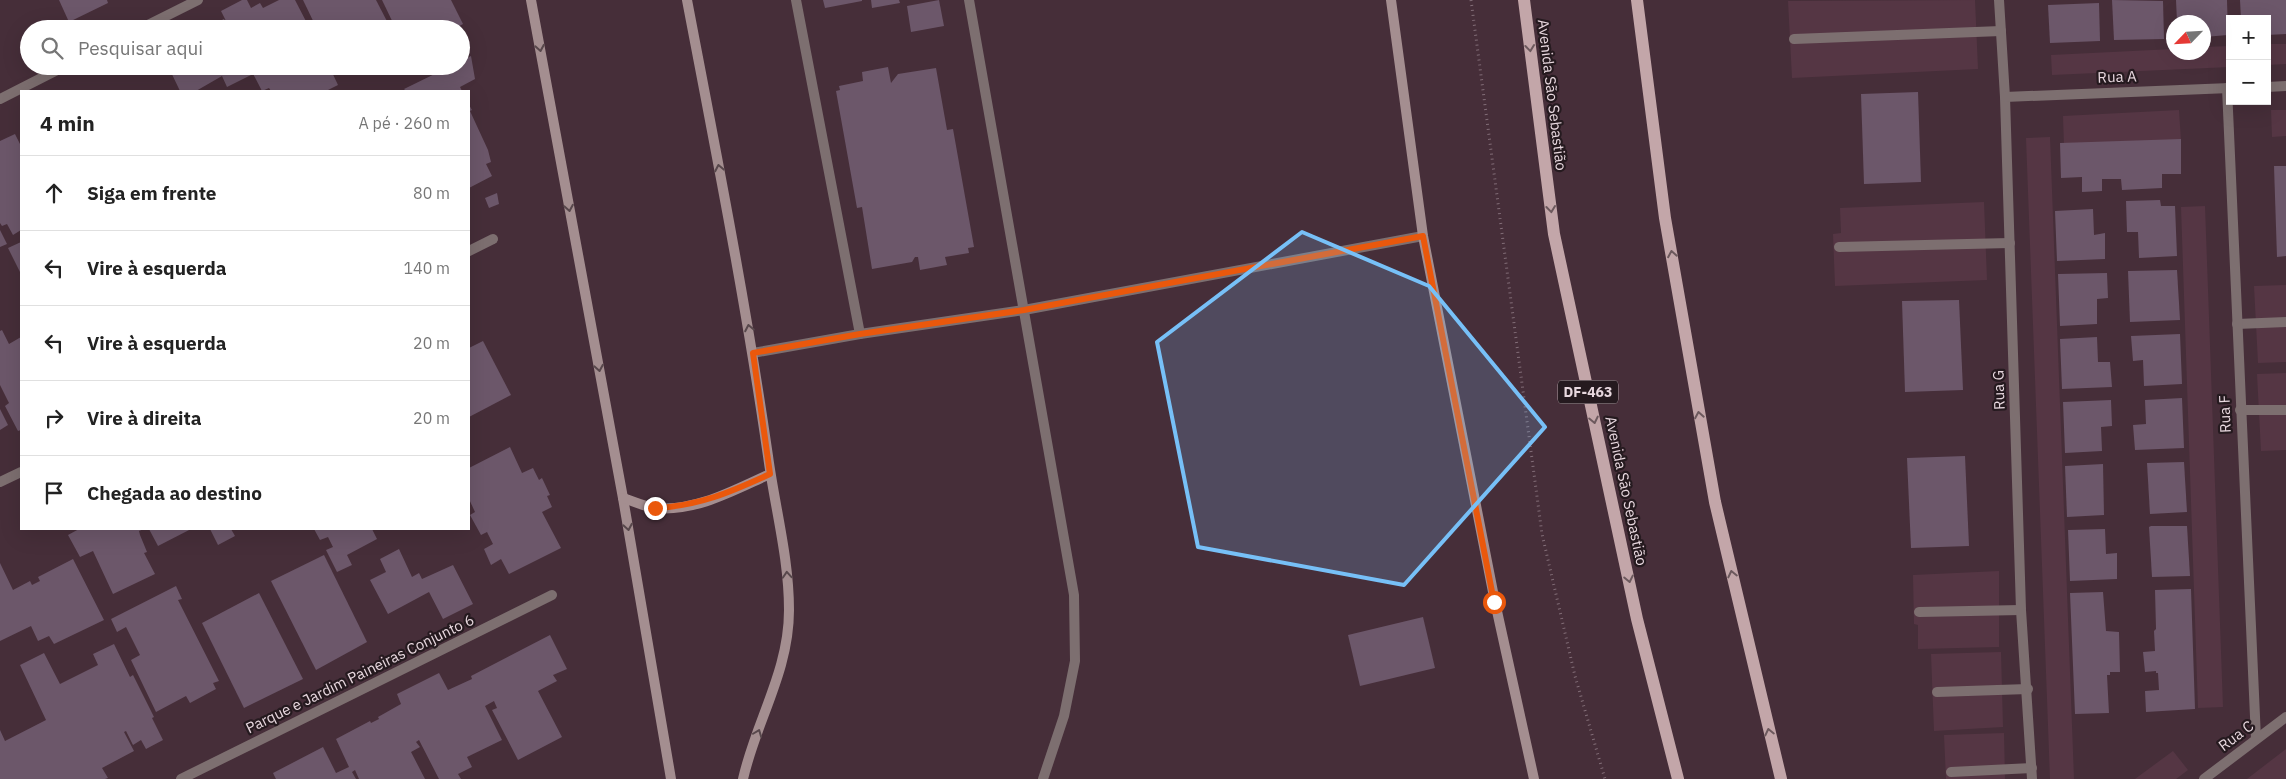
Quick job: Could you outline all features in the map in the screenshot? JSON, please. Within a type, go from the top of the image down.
[{"type":"main road","name":"Avenida São Sebastião","points":[[1524,0],[1554,234],[1637,619],[1678,779]]},
{"type":"main road","points":[[1637,0],[1665,218],[1715,502],[1782,779]]},
{"type":"street","points":[[158,20],[198,0]]},
{"type":"street","points":[[531,0],[623,498],[671,779]]},
{"type":"street","points":[[687,0],[753,353],[770,474],[785,547],[789,612],[780,673],[748,759],[743,779]]},
{"type":"street","points":[[796,0],[860,334]]},
{"type":"street","points":[[969,0],[1074,595],[1075,661],[1064,716],[1043,779]]},
{"type":"street","points":[[1391,0],[1423,236],[1494,602],[1534,779]]},
{"type":"street","name":"Rua G","points":[[1999,0],[2005,97],[2021,610],[2028,689],[2032,774]]},
{"type":"street","points":[[1794,39],[2001,31]]},
{"type":"street","points":[[0,99],[47,75]]},
{"type":"street","points":[[2271,87],[2286,86]]},
{"type":"street","name":"Rua A","points":[[2005,97],[2226,88]]},
{"type":"street","name":"Rua F","points":[[2229,105],[2240,410],[2256,739]]},
{"type":"street","points":[[753,353],[860,334],[1024,310],[1423,236]]},
{"type":"street","points":[[470,250],[493,239]]},
{"type":"street","points":[[1839,247],[2010,243]]},
{"type":"street","points":[[2237,324],[2286,322]]},
{"type":"street","points":[[2240,410],[2286,410]]},
{"type":"street","points":[[0,482],[20,472]]},
{"type":"street","points":[[623,498],[655,508],[680,507],[719,497],[770,474]]},
{"type":"street","name":"Parque e Jardim Paineiras Conjunto 6","points":[[181,779],[552,595]]},
{"type":"street","points":[[1919,612],[2021,610]]},
{"type":"street","points":[[1937,692],[2028,689]]},
{"type":"street","name":"Rua C","points":[[2204,779],[2286,717]]},
{"type":"street","points":[[1951,772],[2032,774]]},
{"type":"path","points":[[1471,0],[1542,534],[1575,676],[1605,779]]},
{"type":"highlighted area","points":[[1302,232],[1429,286],[1545,427],[1404,585],[1198,547],[1157,342]]},
{"type":"shaded area","points":[[1975,0],[1978,69],[1792,78],[1788,1]]},
{"type":"shaded area","points":[[2271,44],[2286,44],[2286,64],[2271,65]]},
{"type":"shaded area","points":[[2226,46],[2226,67],[2052,75],[2051,55],[2166,49],[2166,60],[2211,60],[2211,47]]},
{"type":"shaded area","points":[[2179,110],[2181,141],[2064,146],[2063,116]]},
{"type":"shaded area","points":[[2271,110],[2286,110],[2286,136],[2272,137]]},
{"type":"shaded area","points":[[2050,137],[2074,779],[2050,779],[2026,138]]},
{"type":"shaded area","points":[[1984,202],[1987,280],[1835,286],[1833,234],[1841,233],[1840,208]]},
{"type":"shaded area","points":[[2205,206],[2223,707],[2198,708],[2181,207]]},
{"type":"shaded area","points":[[2286,285],[2286,362],[2258,363],[2254,286]]},
{"type":"shaded area","points":[[2286,373],[2286,450],[2261,451],[2257,374]]},
{"type":"shaded area","points":[[1999,571],[1999,647],[1918,649],[1918,625],[1914,624],[1913,575]]},
{"type":"shaded area","points":[[2001,652],[2003,727],[1934,731],[1931,654]]},
{"type":"shaded area","points":[[2004,733],[2005,779],[1946,779],[1944,735]]},
{"type":"shaded area","points":[[2286,749],[2286,779],[2247,779]]},
{"type":"shaded area","points":[[2173,751],[2188,770],[2176,779],[2135,779]]},
{"type":"building","points":[[59,0],[107,0],[108,3],[73,20],[68,20]]},
{"type":"building","points":[[242,0],[247,0],[251,8],[260,3],[263,8],[279,0],[295,0],[305,20],[226,20],[221,11]]},
{"type":"building","points":[[303,0],[376,0],[386,20],[313,20]]},
{"type":"building","points":[[382,0],[451,0],[461,20],[392,20]]},
{"type":"building","points":[[823,0],[862,0],[862,1],[825,8]]},
{"type":"building","points":[[871,0],[899,0],[900,3],[872,8]]},
{"type":"building","points":[[939,0],[944,26],[911,32],[907,6]]},
{"type":"building","points":[[2112,0],[2163,1],[2164,39],[2114,40]]},
{"type":"building","points":[[2176,0],[2227,0],[2226,35],[2211,36],[2211,15],[2177,15]]},
{"type":"building","points":[[2240,0],[2286,0],[2286,34],[2271,35],[2271,15],[2241,15]]},
{"type":"building","points":[[2099,3],[2100,41],[2050,43],[2048,5]]},
{"type":"building","points":[[470,56],[475,79],[460,87],[462,90],[404,89],[433,75],[470,75]]},
{"type":"building","points":[[888,67],[891,83],[898,74],[936,68],[947,130],[953,129],[974,247],[968,248],[969,253],[945,257],[947,265],[920,270],[918,257],[915,257],[912,262],[872,269],[862,207],[857,208],[836,91],[840,90],[839,86],[863,81],[862,72]]},
{"type":"building","points":[[172,75],[251,75],[227,87],[222,76],[198,90],[180,90]]},
{"type":"building","points":[[254,75],[333,75],[338,85],[328,90],[270,90],[269,88],[261,90]]},
{"type":"building","points":[[1918,92],[1921,182],[1864,184],[1861,94]]},
{"type":"building","points":[[470,111],[488,150],[491,162],[486,164],[492,176],[470,187]]},
{"type":"building","points":[[15,134],[20,144],[20,231],[13,235],[7,224],[2,226],[0,223],[0,141]]},
{"type":"building","points":[[2181,139],[2181,174],[2162,174],[2162,188],[2122,190],[2121,179],[2102,179],[2102,191],[2082,192],[2082,177],[2061,178],[2060,143]]},
{"type":"building","points":[[2274,166],[2286,166],[2286,256],[2277,257]]},
{"type":"building","points":[[497,193],[499,204],[489,208],[485,198]]},
{"type":"building","points":[[2160,200],[2161,206],[2175,206],[2177,256],[2139,258],[2138,232],[2127,232],[2126,201]]},
{"type":"building","points":[[2093,209],[2094,235],[2105,233],[2105,259],[2057,261],[2055,211]]},
{"type":"building","points":[[0,230],[7,244],[0,247]]},
{"type":"building","points":[[20,242],[20,272],[8,248]]},
{"type":"building","points":[[2177,270],[2180,320],[2130,322],[2128,271]]},
{"type":"building","points":[[2107,273],[2108,298],[2097,299],[2097,324],[2060,326],[2058,274]]},
{"type":"building","points":[[1959,300],[1963,390],[1905,392],[1902,301]]},
{"type":"building","points":[[2,330],[9,344],[20,338],[20,430],[18,431],[5,406],[9,403],[0,385],[0,331]]},
{"type":"building","points":[[2180,334],[2182,384],[2144,386],[2143,360],[2133,361],[2131,336]]},
{"type":"building","points":[[2097,337],[2098,362],[2110,362],[2112,387],[2062,389],[2060,339]]},
{"type":"building","points":[[483,341],[511,395],[470,416],[470,348]]},
{"type":"building","points":[[2182,398],[2184,448],[2135,450],[2133,425],[2146,424],[2145,400]]},
{"type":"building","points":[[2111,400],[2112,426],[2101,427],[2102,451],[2065,453],[2063,402]]},
{"type":"building","points":[[0,409],[8,425],[0,430]]},
{"type":"building","points":[[510,447],[522,473],[533,468],[539,480],[542,478],[550,495],[547,496],[552,507],[542,512],[561,548],[509,574],[501,559],[491,565],[484,549],[493,544],[487,532],[481,535],[470,515],[475,512],[470,501],[470,467]]},
{"type":"building","points":[[1965,456],[1969,546],[1911,548],[1907,458]]},
{"type":"building","points":[[2184,462],[2187,512],[2150,514],[2147,463]]},
{"type":"building","points":[[2103,464],[2104,515],[2067,517],[2065,466]]},
{"type":"building","points":[[2187,526],[2190,576],[2152,577],[2149,527]]},
{"type":"building","points":[[2105,529],[2106,554],[2117,553],[2117,579],[2070,581],[2068,530]]},
{"type":"building","points":[[77,530],[142,530],[139,531],[140,535],[147,552],[144,553],[155,574],[113,594],[93,551],[80,557],[68,535]]},
{"type":"building","points":[[150,530],[189,530],[158,546]]},
{"type":"building","points":[[210,530],[232,530],[235,536],[218,545]]},
{"type":"building","points":[[315,530],[372,530],[377,539],[347,555],[352,565],[337,572],[326,550],[333,547],[328,537],[320,540]]},
{"type":"building","points":[[399,549],[412,577],[419,573],[422,579],[453,565],[473,604],[443,619],[429,592],[388,614],[370,580],[386,572],[380,559]]},
{"type":"building","points":[[324,555],[367,642],[316,670],[271,581]]},
{"type":"building","points":[[73,559],[104,620],[54,644],[49,636],[38,641],[31,626],[0,641],[0,563],[13,590],[30,581],[32,585],[40,581],[38,577]]},
{"type":"building","points":[[176,586],[182,599],[178,600],[219,681],[213,683],[216,689],[190,703],[186,696],[156,712],[131,660],[140,655],[126,627],[117,632],[111,619]]},
{"type":"building","points":[[2191,589],[2195,709],[2146,712],[2145,691],[2159,690],[2158,673],[2156,671],[2145,672],[2143,652],[2155,651],[2155,590]]},
{"type":"building","points":[[2103,592],[2106,631],[2119,632],[2120,672],[2110,672],[2110,675],[2107,675],[2109,713],[2075,714],[2070,593]]},
{"type":"building","points":[[259,593],[303,679],[244,708],[202,623]]},
{"type":"building","points":[[1423,617],[1435,668],[1360,686],[1348,635]]},
{"type":"building","points":[[550,635],[567,669],[553,675],[557,681],[538,691],[562,737],[518,760],[492,710],[497,708],[494,701],[485,706],[502,740],[467,757],[472,767],[458,774],[461,779],[439,779],[419,740],[416,742],[420,747],[411,752],[425,779],[359,779],[355,770],[352,772],[356,779],[276,779],[273,773],[323,747],[336,773],[349,767],[336,739],[370,721],[371,723],[379,719],[378,717],[401,704],[397,694],[439,673],[448,690],[472,679],[471,676]]},
{"type":"building","points":[[114,644],[130,677],[133,675],[163,740],[146,749],[141,740],[133,745],[126,731],[124,732],[134,751],[102,768],[108,778],[105,779],[0,779],[0,730],[5,741],[46,720],[20,665],[44,653],[60,684],[98,665],[93,654]]},
{"type":"route","points":[[655,508],[680,507],[719,497],[770,474],[753,353],[860,334],[1024,310],[1423,236],[1494,602]]}]
